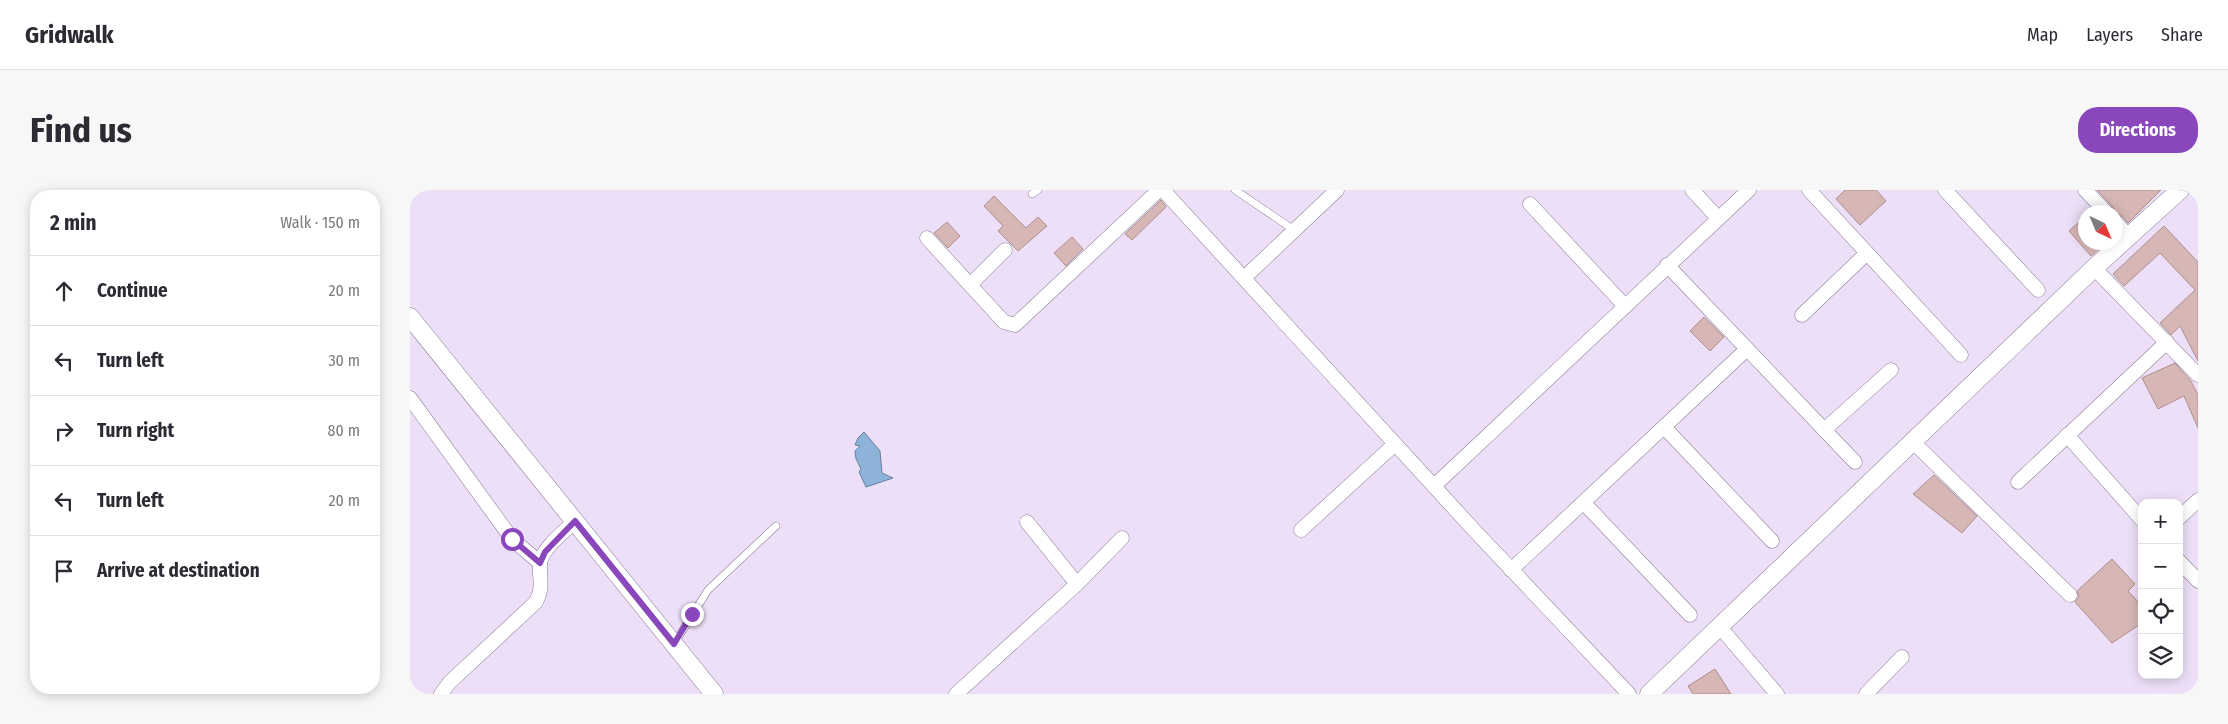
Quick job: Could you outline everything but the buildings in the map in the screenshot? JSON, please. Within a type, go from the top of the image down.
[{"type":"street","points":[[927,238],[1004,322],[1015,325],[1159,190]]},
{"type":"street","points":[[1164,190],[1395,444],[1629,694]]},
{"type":"street","points":[[1244,278],[1337,190]]},
{"type":"street","points":[[1692,190],[1718,218]]},
{"type":"street","points":[[1434,486],[1624,305],[1749,190]]},
{"type":"street","points":[[1808,190],[1961,355]]},
{"type":"street","points":[[1945,190],[2038,290]]},
{"type":"street","points":[[2085,190],[2099,205]]},
{"type":"street","points":[[1649,694],[2094,268],[2180,190]]},
{"type":"street","points":[[1530,204],[1624,305]]},
{"type":"street","points":[[2123,230],[2128,236]]},
{"type":"street","points":[[970,285],[1005,250]]},
{"type":"street","points":[[1802,315],[1867,253]]},
{"type":"street","points":[[1667,265],[1855,462]]},
{"type":"street","points":[[2094,268],[2198,375]]},
{"type":"street","points":[[410,317],[714,694]]},
{"type":"street","points":[[2018,482],[2167,342]]},
{"type":"street","points":[[1512,570],[1747,349]]},
{"type":"street","points":[[1824,430],[1891,370]]},
{"type":"street","points":[[410,398],[512,539],[540,563]]},
{"type":"street","points":[[1664,427],[1772,541]]},
{"type":"street","points":[[2067,435],[2138,515]]},
{"type":"street","points":[[1913,442],[2070,595]]},
{"type":"street","points":[[1301,530],[1395,444]]},
{"type":"street","points":[[2183,514],[2198,500]]},
{"type":"street","points":[[1584,503],[1690,615]]},
{"type":"street","points":[[441,694],[450,682],[536,602],[542,591],[540,563],[545,552],[575,521]]},
{"type":"street","points":[[1027,522],[1077,584]]},
{"type":"street","points":[[956,694],[1077,584],[1122,538]]},
{"type":"street","points":[[2183,565],[2198,581]]},
{"type":"street","points":[[1719,626],[1777,694]]},
{"type":"street","points":[[1866,694],[1902,656]]},
{"type":"lane","points":[[1235,190],[1294,230]]},
{"type":"lane","points":[[674,644],[708,590],[776,526]]},
{"type":"water","points":[[864,432],[880,451],[882,473],[893,478],[866,487],[859,472],[861,469],[856,459],[855,451],[860,446],[855,445],[858,438]]},
{"type":"route","points":[[512,539],[540,563],[545,552],[575,521],[674,644],[692,614]]}]
